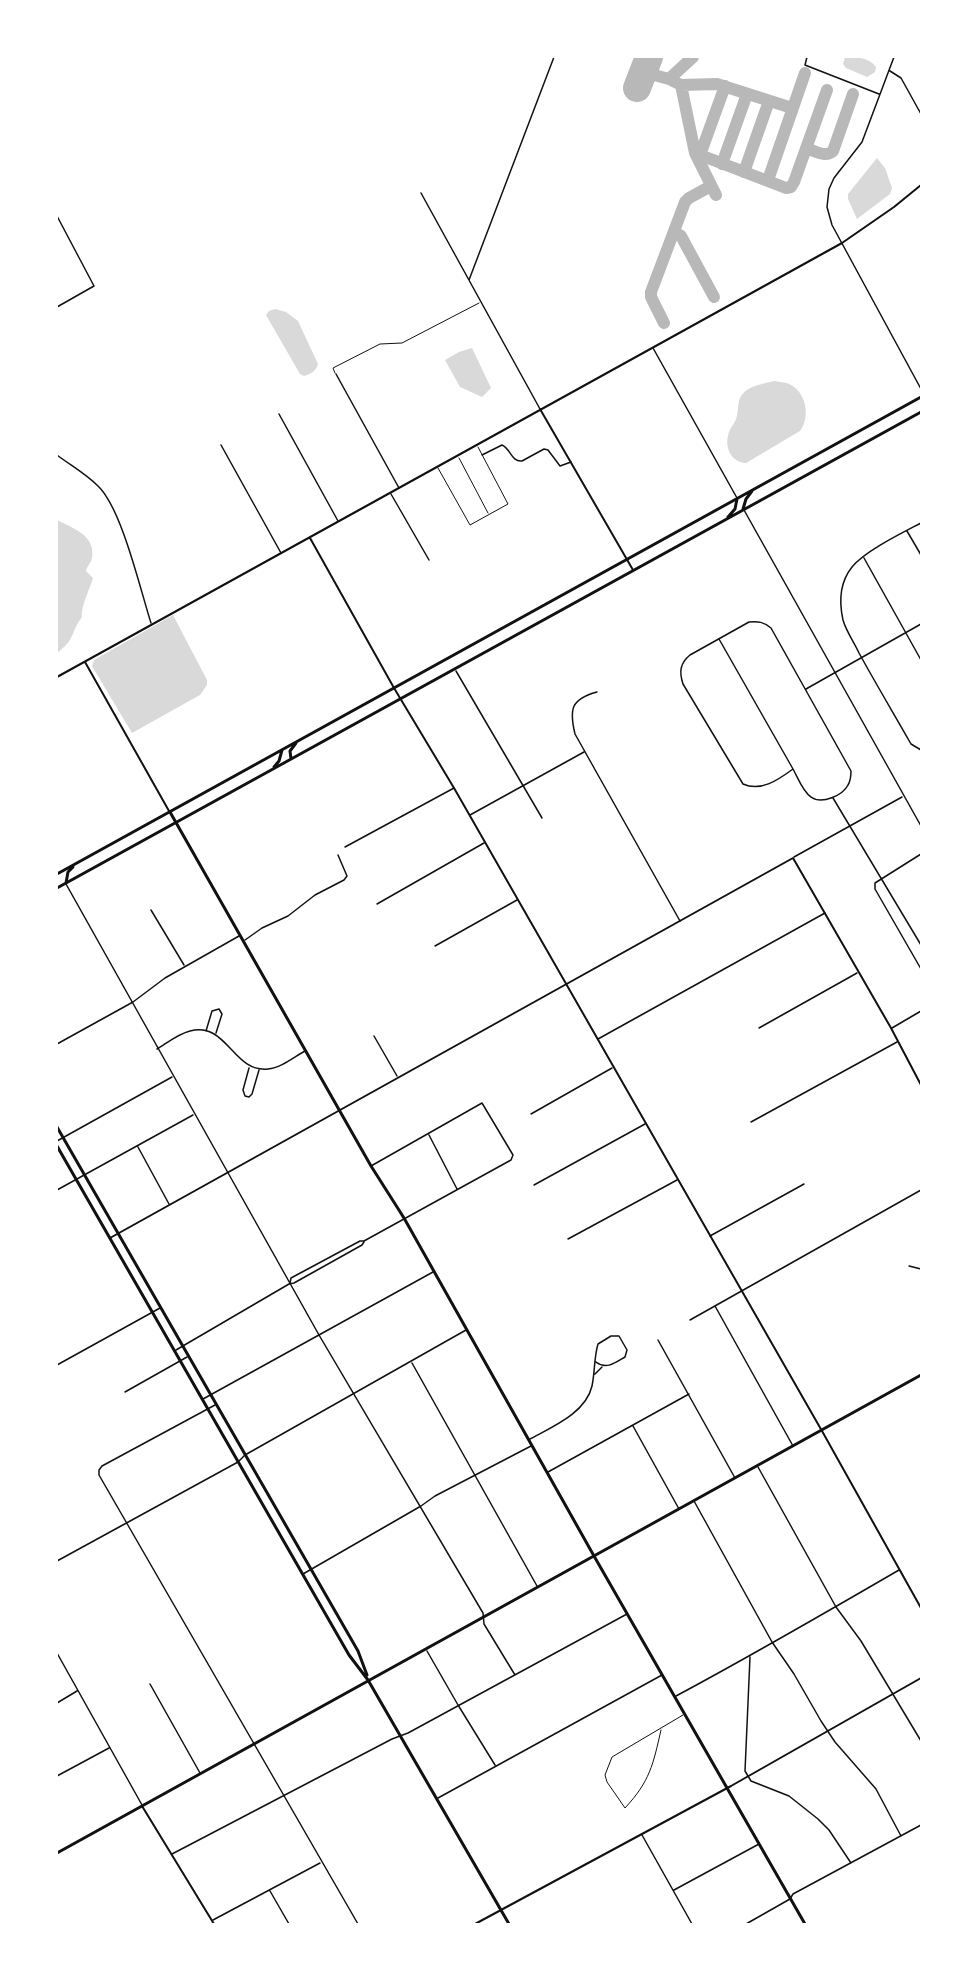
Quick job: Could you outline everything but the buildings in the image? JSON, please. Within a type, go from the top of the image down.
[{"type":"main road","points":[[57,874],[921,397]]},
{"type":"main road","points":[[57,888],[921,411]]},
{"type":"main road","points":[[743,509],[746,499],[753,490]]},
{"type":"main road","points":[[727,518],[735,509],[737,499]]},
{"type":"main road","points":[[291,759],[290,752],[297,742]]},
{"type":"main road","points":[[273,769],[279,761],[282,750]]},
{"type":"main road","points":[[170,812],[371,1166],[404,1218],[805,1924]]},
{"type":"main road","points":[[66,883],[68,872],[76,863]]},
{"type":"main road","points":[[57,1127],[358,1651],[368,1680]]},
{"type":"main road","points":[[57,1146],[349,1655],[368,1680],[509,1924]]},
{"type":"main road","points":[[57,1853],[921,1375]]},
{"type":"street","points":[[469,280],[554,57]]},
{"type":"street","points":[[807,57],[806,65],[880,94]]},
{"type":"street","points":[[894,57],[862,142],[855,154],[834,178],[827,197],[829,217],[921,388]]},
{"type":"street","points":[[889,70],[902,78],[921,114]]},
{"type":"street","points":[[57,677],[843,243],[921,185]]},
{"type":"street","points":[[421,193],[540,409],[633,570]]},
{"type":"street","points":[[57,216],[94,286],[57,308]]},
{"type":"street","points":[[653,348],[737,499]]},
{"type":"street","points":[[336,374],[399,488]]},
{"type":"street","points":[[279,414],[338,522]]},
{"type":"street","points":[[221,445],[282,553]]},
{"type":"street","points":[[482,454],[502,446],[507,448],[514,459],[519,461],[544,449],[548,450],[560,466],[571,462]]},
{"type":"street","points":[[57,455],[97,485],[111,505],[151,624]]},
{"type":"street","points":[[390,493],[429,560]]},
{"type":"street","points":[[743,509],[921,826]]},
{"type":"street","points":[[919,749],[911,744],[861,656],[844,623],[840,604],[842,588],[850,569],[864,557],[921,523]]},
{"type":"street","points":[[907,531],[921,555]]},
{"type":"street","points":[[310,538],[921,1608]]},
{"type":"street","points":[[864,557],[921,660]]},
{"type":"street","points":[[718,639],[793,770],[812,798],[820,800],[833,797],[848,787],[851,771],[771,628],[766,624],[749,622],[718,639],[690,655],[685,659],[681,669],[683,684],[742,784],[752,788],[760,787],[793,770]]},
{"type":"street","points":[[805,689],[921,624]]},
{"type":"street","points":[[85,662],[170,812]]},
{"type":"street","points":[[455,669],[542,818]]},
{"type":"street","points":[[597,692],[586,695],[575,704],[572,710],[575,734],[680,921]]},
{"type":"street","points":[[469,815],[585,752]]},
{"type":"street","points":[[345,847],[454,788]]},
{"type":"street","points":[[110,1238],[226,1171],[904,796]]},
{"type":"street","points":[[833,797],[921,945]]},
{"type":"street","points":[[916,819],[921,816]]},
{"type":"street","points":[[377,904],[484,843]]},
{"type":"street","points":[[921,854],[875,883],[875,889],[921,969]]},
{"type":"street","points":[[244,940],[262,928],[288,916],[315,895],[344,880],[347,872],[338,855]]},
{"type":"street","points":[[793,858],[891,1028],[921,1085]]},
{"type":"street","points":[[66,883],[289,1284],[483,1613],[484,1624],[515,1675]]},
{"type":"street","points":[[435,946],[517,900]]},
{"type":"street","points":[[151,910],[185,965]]},
{"type":"street","points":[[597,1040],[825,913]]},
{"type":"street","points":[[57,1044],[133,1002],[185,965],[241,935]]},
{"type":"street","points":[[759,1029],[859,973]]},
{"type":"street","points":[[206,1031],[212,1011],[219,1009],[222,1014],[215,1034]]},
{"type":"street","points":[[891,1028],[921,1011]]},
{"type":"street","points":[[157,1049],[192,1030],[206,1031],[226,1042],[238,1059],[249,1066],[260,1069],[275,1067],[306,1050]]},
{"type":"street","points":[[374,1036],[397,1077]]},
{"type":"street","points":[[751,1122],[897,1042]]},
{"type":"street","points":[[249,1066],[243,1090],[245,1096],[249,1097],[252,1094],[260,1069]]},
{"type":"street","points":[[531,1114],[613,1068]]},
{"type":"street","points":[[57,1141],[173,1076]]},
{"type":"street","points":[[289,1284],[291,1278],[457,1190],[511,1160],[513,1155],[482,1103],[371,1166]]},
{"type":"street","points":[[57,1190],[194,1114]]},
{"type":"street","points":[[534,1185],[645,1124]]},
{"type":"street","points":[[428,1134],[457,1190]]},
{"type":"street","points":[[137,1145],[169,1204]]},
{"type":"street","points":[[568,1239],[677,1180]]},
{"type":"street","points":[[710,1236],[804,1184]]},
{"type":"street","points":[[690,1320],[921,1190]]},
{"type":"street","points":[[174,1351],[289,1284],[362,1245],[364,1241]]},
{"type":"street","points":[[909,1266],[921,1269]]},
{"type":"street","points":[[202,1400],[434,1272]]},
{"type":"street","points":[[715,1306],[794,1446]]},
{"type":"street","points":[[57,1365],[160,1308]]},
{"type":"street","points":[[57,1561],[238,1462],[245,1455],[467,1330]]},
{"type":"street","points":[[529,1440],[561,1422],[580,1407],[590,1394],[598,1344],[611,1336],[619,1336],[627,1354],[612,1364],[603,1366],[594,1374]]},
{"type":"street","points":[[658,1340],[736,1479]]},
{"type":"street","points":[[125,1392],[188,1356]]},
{"type":"street","points":[[412,1362],[538,1587]]},
{"type":"street","points":[[596,1362],[603,1366]]},
{"type":"street","points":[[548,1472],[689,1394]]},
{"type":"street","points":[[216,1405],[102,1466],[99,1475],[358,1924]]},
{"type":"street","points":[[632,1425],[679,1510]]},
{"type":"street","points":[[303,1574],[474,1474],[532,1445]]},
{"type":"street","points":[[758,1467],[836,1607],[861,1641],[921,1741]]},
{"type":"street","points":[[694,1501],[772,1642],[828,1732],[876,1789],[901,1836]]},
{"type":"street","points":[[675,1697],[750,1657],[772,1642],[899,1570]]},
{"type":"street","points":[[172,1855],[458,1706],[627,1614]]},
{"type":"street","points":[[426,1649],[458,1706],[496,1766]]},
{"type":"street","points":[[57,1653],[142,1806],[213,1922],[322,1862]]},
{"type":"street","points":[[750,1657],[745,1771],[751,1781],[799,1802],[818,1818],[851,1863]]},
{"type":"street","points":[[437,1798],[662,1675]]},
{"type":"street","points":[[475,1924],[727,1788],[921,1678]]},
{"type":"street","points":[[150,1684],[200,1774]]},
{"type":"street","points":[[57,1703],[78,1691]]},
{"type":"street","points":[[57,1776],[110,1747]]},
{"type":"street","points":[[746,1924],[790,1899],[793,1894],[921,1826]]},
{"type":"street","points":[[642,1834],[692,1924]]},
{"type":"street","points":[[673,1891],[759,1844]]},
{"type":"street","points":[[270,1891],[289,1924]]},
{"type":"lane","points":[[336,374],[333,368],[380,344],[402,343],[480,302]]},
{"type":"lane","points":[[438,466],[470,525],[508,504],[477,445]]},
{"type":"lane","points":[[458,456],[489,514]]},
{"type":"lane","points":[[661,1730],[650,1773],[640,1791],[625,1808],[607,1782],[605,1774],[612,1757],[685,1714]]},
{"type":"shaded area","points":[[845,57],[870,61],[876,67],[875,72],[867,77],[846,68],[843,64]]},
{"type":"shaded area","points":[[877,158],[885,168],[892,188],[890,194],[857,219],[848,194]]},
{"type":"shaded area","points":[[275,309],[286,312],[298,321],[318,364],[311,373],[304,376],[300,374],[266,315]]},
{"type":"shaded area","points":[[472,348],[491,388],[482,397],[460,387],[445,360]]},
{"type":"shaded area","points":[[774,381],[795,387],[803,398],[806,412],[803,425],[800,431],[746,463],[740,462],[732,456],[727,443],[729,432],[737,415],[739,400],[750,388]]},
{"type":"shaded area","points":[[57,520],[76,529],[87,538],[92,550],[92,558],[86,571],[93,578],[82,617],[70,640],[57,653]]},
{"type":"shaded area","points":[[173,615],[207,680],[207,685],[200,695],[132,733],[92,666],[94,660]]},
{"type":"taxiway","points":[[643,72],[669,79],[693,57]]},
{"type":"taxiway","points":[[768,180],[805,73]]},
{"type":"taxiway","points":[[669,79],[681,85],[695,153],[716,195]]},
{"type":"taxiway","points":[[681,85],[717,84],[792,108]]},
{"type":"taxiway","points":[[700,155],[725,86]]},
{"type":"taxiway","points":[[695,153],[786,188],[791,187],[827,90]]},
{"type":"taxiway","points":[[722,164],[747,94]]},
{"type":"taxiway","points":[[806,148],[824,154],[833,151],[853,94]]},
{"type":"taxiway","points":[[744,172],[769,101]]},
{"type":"taxiway","points":[[664,323],[651,297],[651,292],[685,202],[711,186]]},
{"type":"taxiway","points":[[674,232],[681,236],[714,297]]},
{"type":"runway","points":[[637,88],[649,57]]}]
